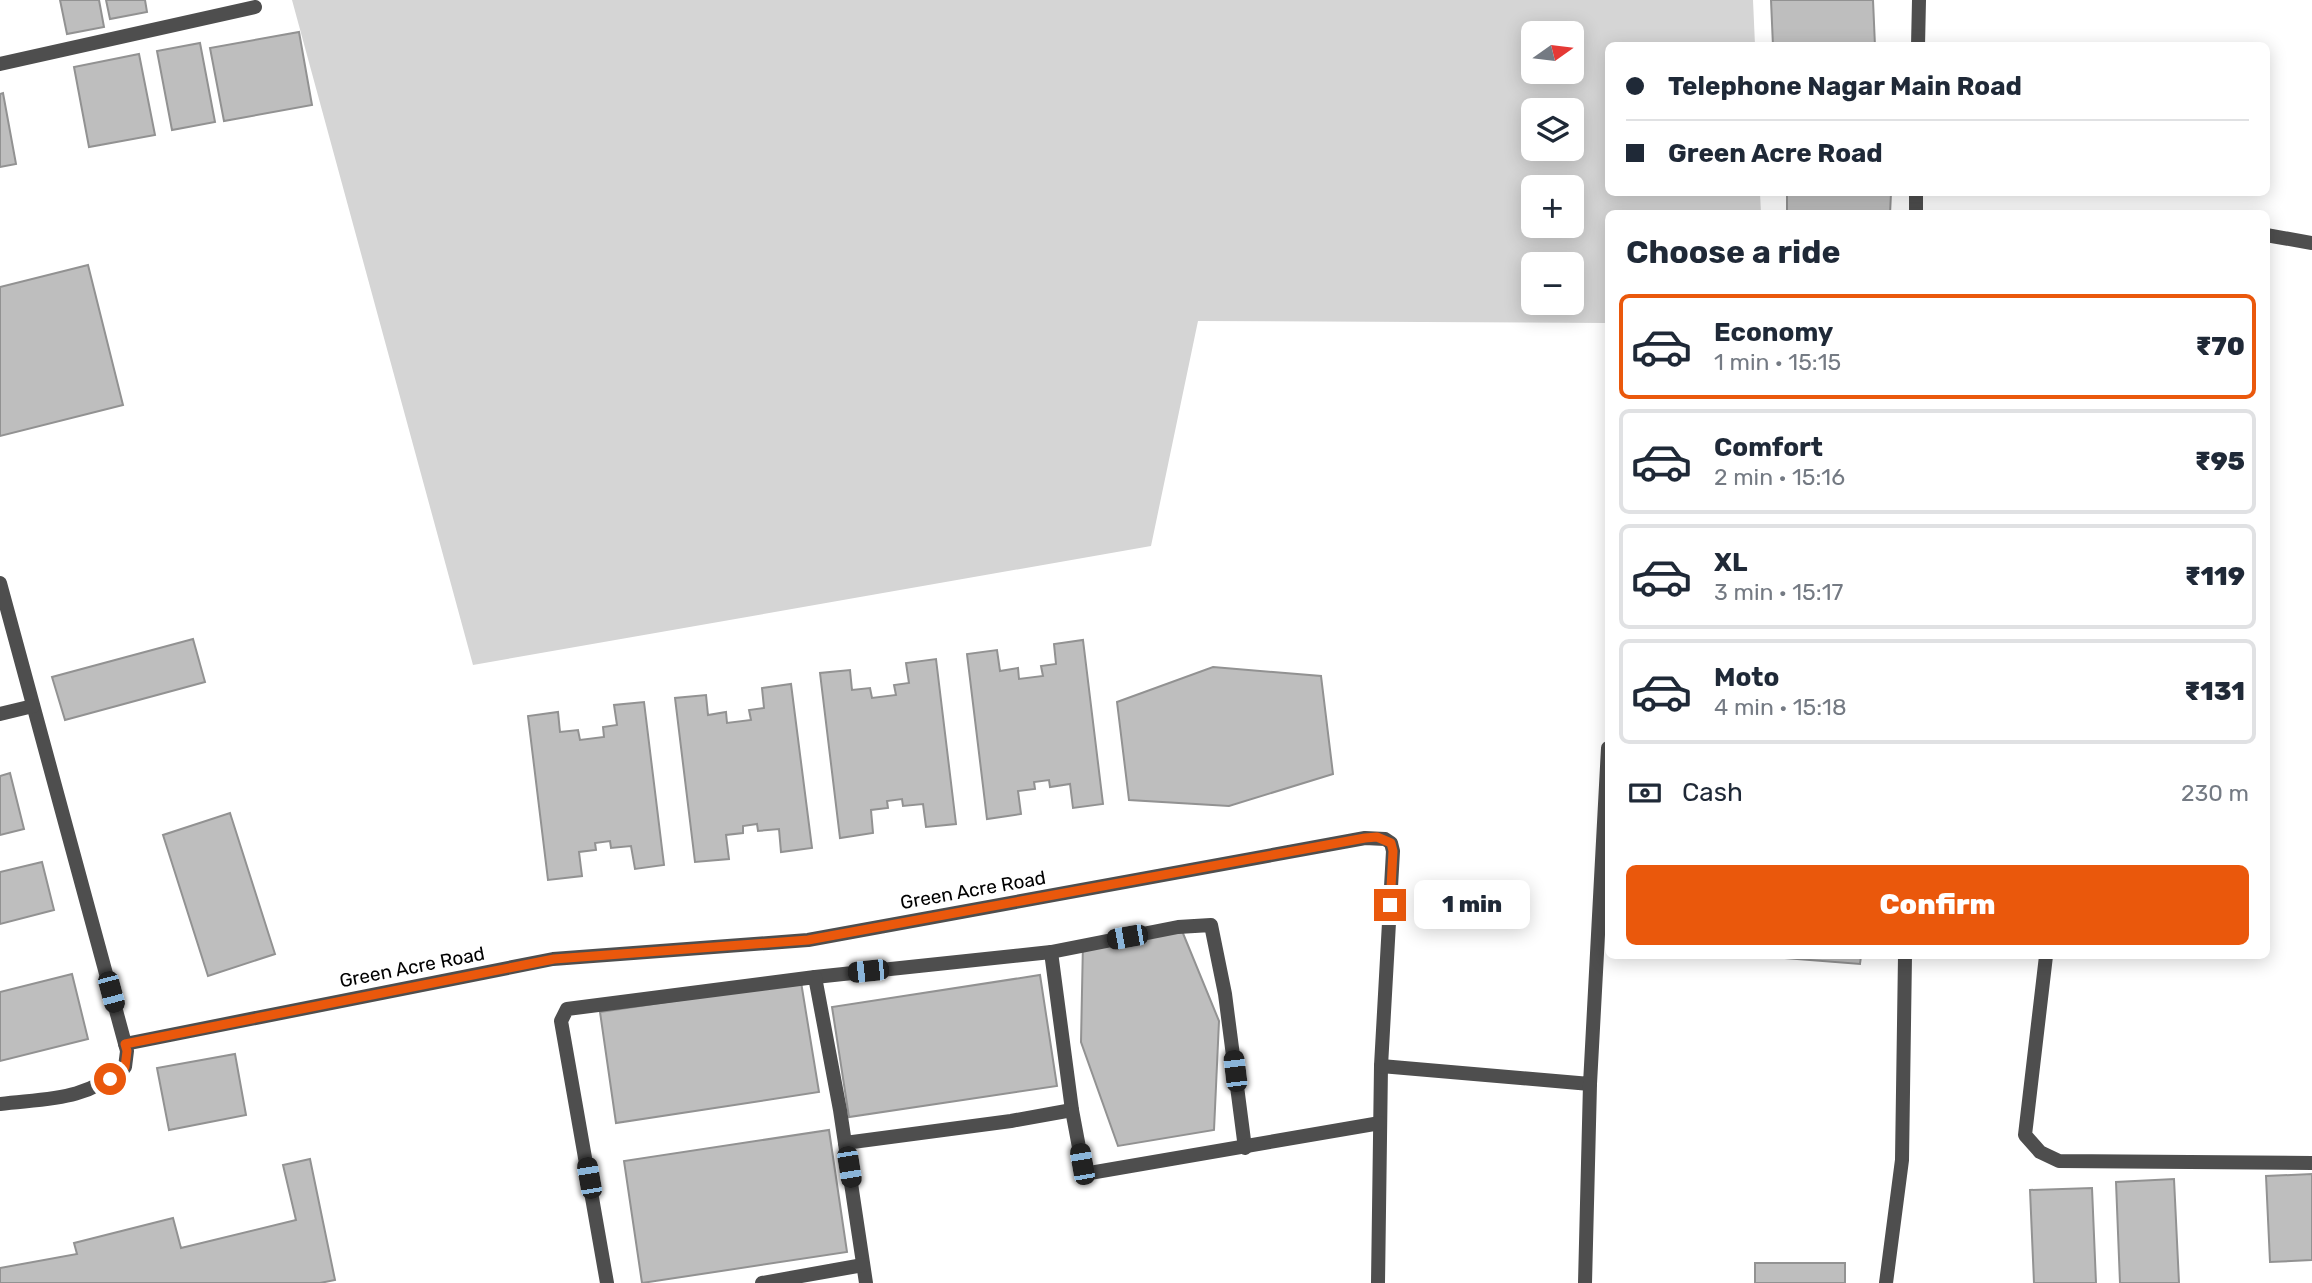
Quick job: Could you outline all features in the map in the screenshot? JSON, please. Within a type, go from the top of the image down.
[{"type":"street","points":[[1918,42],[1919,0]]},
{"type":"street","points":[[0,64],[255,7]]},
{"type":"street","points":[[2270,236],[2312,243]]},
{"type":"street","points":[[0,583],[127,1051],[125,1067],[110,1079],[79,1094],[0,1104]]},
{"type":"street","points":[[0,714],[33,706]]},
{"type":"street","points":[[1586,1283],[1590,1084],[1605,804]]},
{"type":"street","name":"Green Acre Road","points":[[125,1044],[554,959],[808,940],[1377,837],[1391,843],[1393,851],[1381,1066],[1378,1283]]},
{"type":"street","points":[[607,1283],[561,1021],[566,1009],[815,976],[1051,952],[1178,927],[1211,925],[1226,994],[1245,1148]]},
{"type":"street","points":[[1051,952],[1072,1110],[1084,1174],[1380,1124]]},
{"type":"street","points":[[1886,1283],[1902,1160],[1905,959]]},
{"type":"street","points":[[2046,959],[2025,1135],[2040,1152],[2059,1161],[2312,1163]]},
{"type":"street","points":[[815,976],[845,1143],[866,1283]]},
{"type":"street","points":[[1381,1066],[1590,1084]]},
{"type":"street","points":[[845,1143],[1012,1121],[1072,1110]]},
{"type":"street","points":[[762,1283],[863,1265]]},
{"type":"shaded area","points":[[292,0],[1753,0],[1755,42],[1605,42],[1605,196],[1760,196],[1761,210],[1605,210],[1605,323],[1198,321],[1151,546],[473,665]]},
{"type":"building","points":[[60,0],[99,0],[104,27],[67,34]]},
{"type":"building","points":[[106,0],[145,0],[147,12],[110,19]]},
{"type":"building","points":[[1771,0],[1873,0],[1875,42],[1773,42]]},
{"type":"building","points":[[299,32],[312,105],[224,121],[210,48]]},
{"type":"building","points":[[200,43],[215,122],[172,130],[157,51]]},
{"type":"building","points":[[139,54],[155,135],[89,147],[74,67]]},
{"type":"building","points":[[3,93],[16,164],[0,167],[0,94]]},
{"type":"building","points":[[1787,196],[1891,196],[1890,210],[1787,210]]},
{"type":"building","points":[[88,265],[123,405],[0,436],[0,287]]},
{"type":"building","points":[[193,639],[205,682],[65,720],[52,677]]},
{"type":"building","points":[[1083,640],[1103,804],[1073,808],[1070,784],[1050,787],[1049,780],[1034,782],[1035,789],[1018,791],[1021,814],[987,819],[967,654],[997,650],[1000,671],[1018,668],[1019,679],[1043,676],[1041,666],[1056,664],[1054,644]]},
{"type":"building","points":[[936,659],[956,824],[926,827],[923,804],[903,806],[902,799],[887,801],[888,808],[871,810],[873,833],[840,838],[820,673],[850,670],[852,690],[870,688],[872,698],[896,695],[894,685],[909,683],[906,663]]},
{"type":"building","points":[[1213,667],[1321,676],[1333,774],[1229,806],[1129,800],[1117,702]]},
{"type":"building","points":[[791,684],[812,848],[781,852],[779,829],[758,831],[757,824],[743,826],[743,833],[726,835],[729,859],[695,862],[675,698],[706,695],[708,715],[726,712],[727,723],[751,720],[749,710],[764,708],[762,688]]},
{"type":"building","points":[[644,702],[664,865],[635,869],[631,846],[611,848],[610,841],[595,843],[596,850],[579,852],[582,876],[548,880],[528,716],[558,712],[560,732],[578,730],[580,740],[604,737],[603,727],[617,725],[614,705]]},
{"type":"building","points":[[10,773],[24,829],[0,835],[0,776]]},
{"type":"building","points":[[230,813],[275,954],[208,976],[163,835]]},
{"type":"building","points":[[42,862],[54,910],[0,924],[0,872]]},
{"type":"building","points":[[1180,926],[1219,1021],[1214,1130],[1118,1146],[1081,1042],[1083,942]]},
{"type":"building","points":[[1796,959],[1861,959],[1860,964]]},
{"type":"building","points":[[72,974],[88,1039],[0,1061],[0,992]]},
{"type":"building","points":[[1040,975],[1057,1086],[849,1117],[832,1007]]},
{"type":"building","points":[[801,982],[819,1092],[616,1123],[600,1012]]},
{"type":"building","points":[[235,1054],[246,1115],[169,1130],[157,1068]]},
{"type":"building","points":[[829,1130],[847,1252],[642,1283],[624,1161]]},
{"type":"building","points":[[310,1159],[335,1280],[320,1283],[0,1283],[0,1268],[77,1254],[74,1243],[173,1218],[181,1248],[296,1220],[283,1165]]},
{"type":"building","points":[[2312,1174],[2312,1260],[2270,1262],[2266,1176]]},
{"type":"building","points":[[2174,1179],[2179,1283],[2120,1283],[2116,1182]]},
{"type":"building","points":[[2092,1188],[2096,1283],[2034,1283],[2030,1190]]},
{"type":"building","points":[[1755,1263],[1845,1263],[1845,1283],[1755,1283]]},
{"type":"route","points":[[110,1079],[125,1067],[125,1044],[554,959],[808,940],[1365,838],[1377,837],[1391,843],[1393,851],[1390,905]]}]
